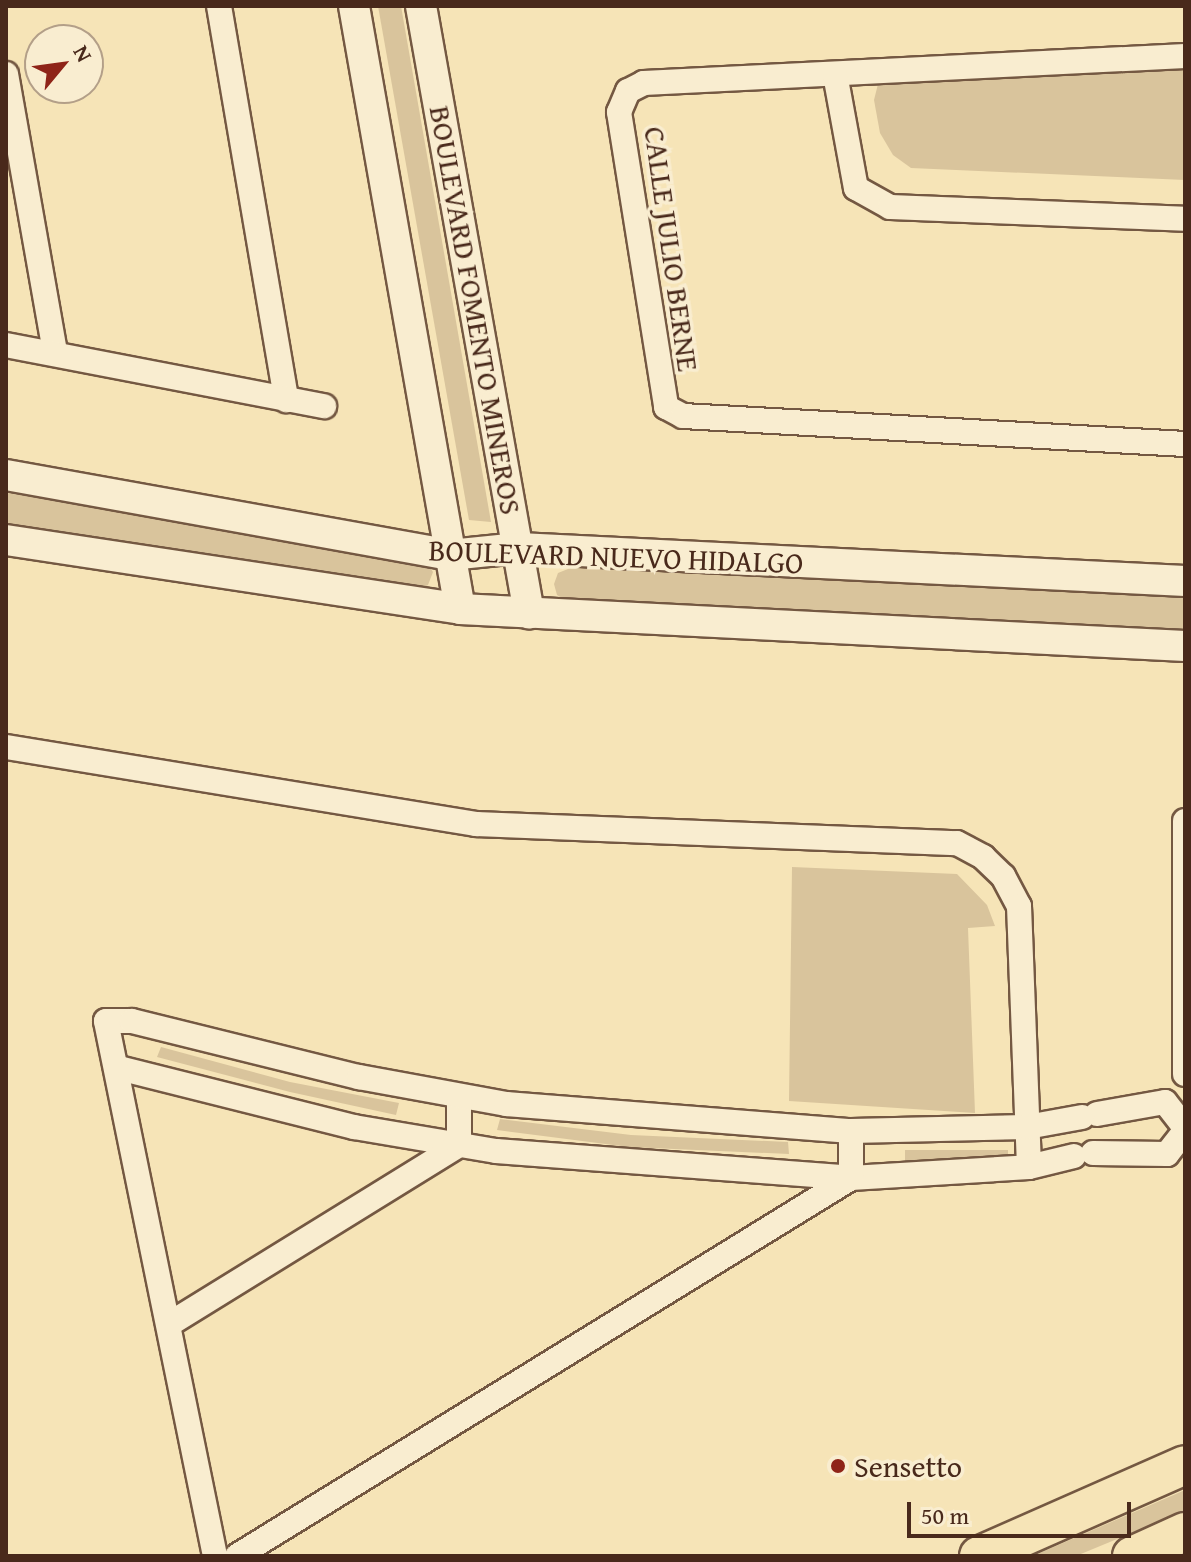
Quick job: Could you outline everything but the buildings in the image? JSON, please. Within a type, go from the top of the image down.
[{"type":"main road","points":[[979,1556],[1185,1465]]},
{"type":"main road","points":[[1132,1556],[1185,1532]]},
{"type":"street","points":[[219,6],[286,400]]},
{"type":"street","points":[[354,6],[460,609]]},
{"type":"street","name":"BOULEVARD FOMENTO MINEROS","points":[[421,6],[529,613]]},
{"type":"street","name":"CALLE JULIO BERNE","points":[[1185,56],[644,83],[628,91],[619,112],[666,407],[683,416],[1185,444]]},
{"type":"street","points":[[6,74],[55,353]]},
{"type":"street","points":[[835,74],[856,188],[890,207],[1185,219]]},
{"type":"street","points":[[6,345],[324,406]]},
{"type":"street","name":"BOULEVARD NUEVO HIDALGO","points":[[6,475],[450,555],[519,548],[1185,581]]},
{"type":"street","name":"BOULEVARD NUEVO HIDALGO","points":[[6,540],[460,609],[1185,646]]},
{"type":"street","points":[[6,747],[476,824],[957,843],[983,857],[1003,876],[1019,906],[1029,1167]]},
{"type":"street","points":[[1185,821],[1185,1074]]},
{"type":"street","points":[[119,1068],[354,1127],[459,1145],[851,1178],[1029,1167],[1083,1154],[1167,1154],[1185,1130],[1165,1102],[1027,1127],[851,1131],[506,1104],[359,1077],[132,1021],[106,1021],[119,1068],[171,1323],[215,1556]]},
{"type":"street","points":[[459,1096],[459,1145]]},
{"type":"street","points":[[851,1131],[851,1178]]},
{"type":"street","points":[[171,1323],[459,1145]]},
{"type":"street","points":[[237,1556],[851,1178]]},
{"type":"shaded area","points":[[378,6],[401,6],[491,522],[469,520]]},
{"type":"shaded area","points":[[1185,63],[1185,180],[911,168],[893,155],[880,133],[874,100],[880,76]]},
{"type":"shaded area","points":[[6,493],[422,556],[433,572],[428,585],[418,590],[6,526]]},
{"type":"shaded area","points":[[573,567],[1185,596],[1185,633],[569,602],[557,595],[554,584],[558,573]]},
{"type":"shaded area","points":[[792,867],[957,874],[987,905],[995,926],[968,928],[975,1113],[789,1101]]},
{"type":"shaded area","points":[[161,1047],[290,1082],[399,1103],[396,1115],[290,1092],[157,1057]]},
{"type":"shaded area","points":[[500,1119],[631,1135],[788,1142],[789,1154],[629,1147],[497,1130]]},
{"type":"shaded area","points":[[905,1150],[1008,1150],[1008,1161],[905,1161]]},
{"type":"shaded area","points":[[1185,1490],[1185,1511],[1076,1556],[1033,1556]]},
{"type":"place","name":"Sensetto","points":[[838,1466]]}]
